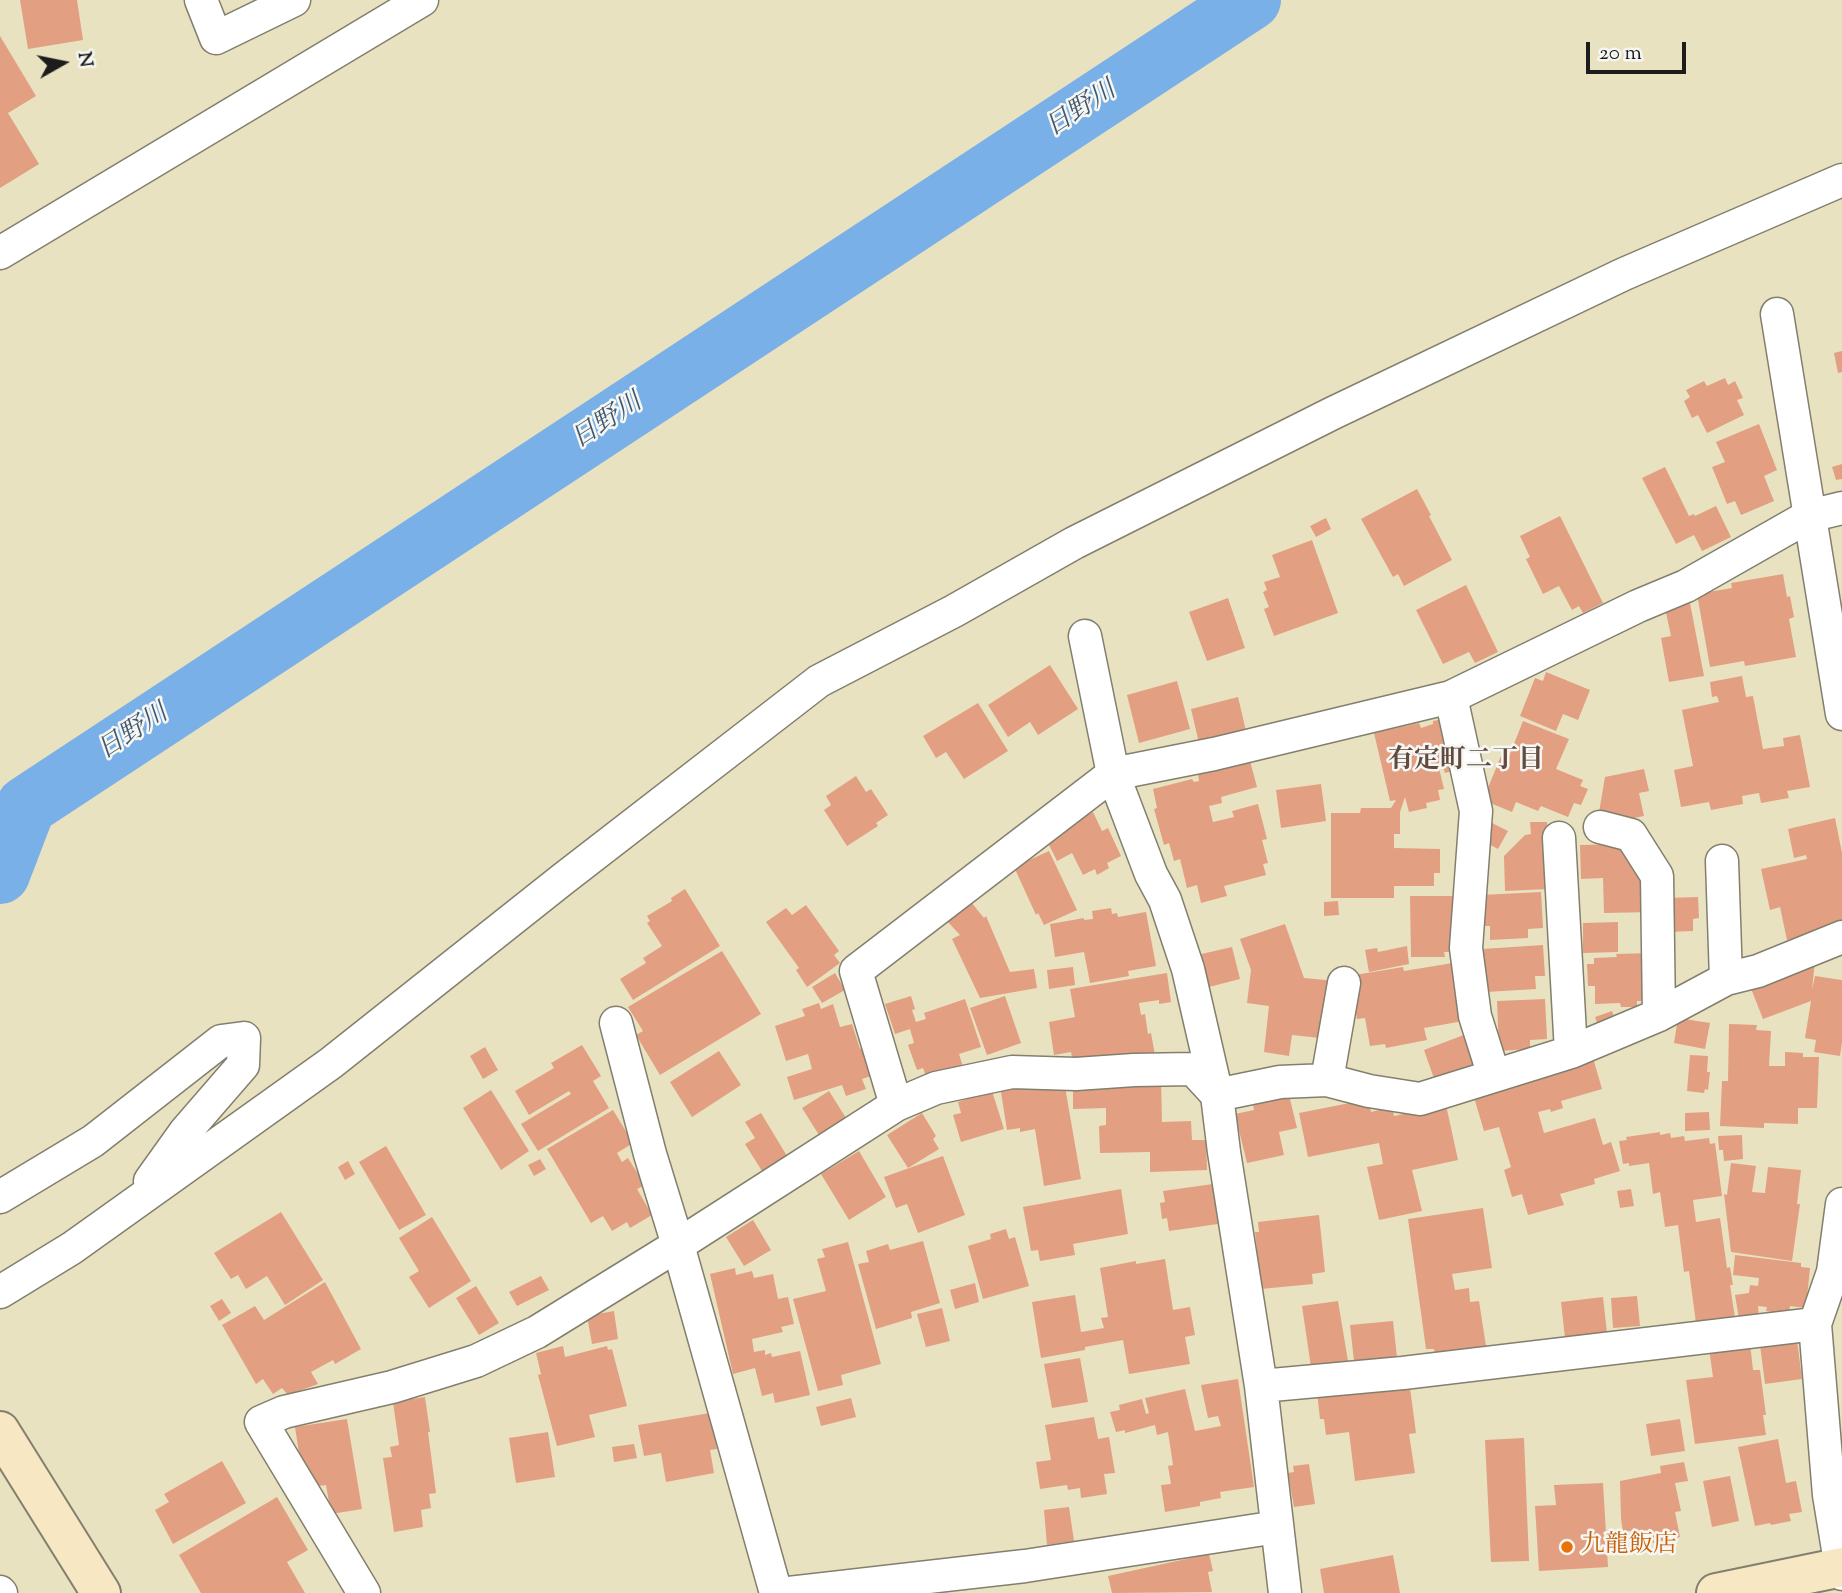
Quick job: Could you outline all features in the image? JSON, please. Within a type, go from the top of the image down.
[{"type":"main road","points":[[0,1431],[101,1593]]},
{"type":"main road","points":[[1716,1593],[1842,1570]]},
{"type":"street","points":[[201,0],[216,38],[294,0]]},
{"type":"street","points":[[0,253],[422,0]]},
{"type":"street","points":[[0,1292],[72,1248],[331,1063],[819,681],[954,611],[1074,542],[1333,413],[1624,274],[1842,180]]},
{"type":"street","points":[[1777,314],[1842,714]]},
{"type":"street","points":[[896,1105],[856,971],[1113,774],[1214,754],[1451,697],[1638,606],[1686,586],[1809,516],[1842,508]]},
{"type":"street","points":[[1085,636],[1113,774],[1151,874],[1165,900],[1188,969],[1217,1095],[1261,1386],[1285,1593]]},
{"type":"street","points":[[1451,697],[1476,811],[1466,948],[1475,1016],[1494,1076]]},
{"type":"street","points":[[1600,827],[1631,835],[1657,876],[1659,1015]]},
{"type":"street","points":[[1559,838],[1571,1052]]},
{"type":"street","points":[[1722,861],[1726,979]]},
{"type":"street","points":[[1217,1095],[1280,1082],[1326,1080],[1368,1091],[1420,1099],[1571,1052],[1659,1015],[1726,979],[1758,971],[1842,937]]},
{"type":"street","points":[[1326,1080],[1344,983]]},
{"type":"street","points":[[616,1023],[650,1154],[776,1593]]},
{"type":"street","points":[[0,1197],[93,1141],[221,1041],[244,1038],[243,1065],[185,1132],[132,1204]]},
{"type":"street","points":[[364,1593],[261,1422],[284,1412],[391,1387],[475,1361],[537,1332],[896,1105],[936,1088],[1012,1072],[1076,1074],[1193,1069],[1217,1095]]},
{"type":"street","points":[[1842,1204],[1833,1272],[1815,1324],[1829,1495],[1842,1570]]},
{"type":"street","points":[[1261,1386],[1403,1373],[1815,1324]]},
{"type":"street","points":[[789,1593],[1025,1566],[1277,1527]]},
{"type":"building","points":[[20,0],[77,0],[83,40],[28,49]]},
{"type":"building","points":[[0,36],[36,96],[8,113],[39,164],[0,188]]},
{"type":"building","points":[[1842,351],[1842,372],[1838,373],[1834,353]]},
{"type":"building","points":[[1725,378],[1728,385],[1735,381],[1743,398],[1737,400],[1744,415],[1707,433],[1698,415],[1692,418],[1684,401],[1690,397],[1686,390],[1704,381],[1707,386]]},
{"type":"building","points":[[1759,424],[1777,470],[1764,476],[1774,501],[1741,515],[1735,501],[1727,504],[1712,467],[1725,462],[1716,442]]},
{"type":"building","points":[[1842,464],[1842,479],[1836,480],[1832,467]]},
{"type":"building","points":[[1665,467],[1689,516],[1716,506],[1731,537],[1702,551],[1694,535],[1676,544],[1642,478]]},
{"type":"building","points":[[1417,489],[1452,560],[1404,586],[1398,574],[1393,577],[1361,519]]},
{"type":"building","points":[[1560,516],[1603,603],[1583,613],[1579,606],[1572,610],[1559,586],[1543,594],[1526,559],[1530,557],[1520,536]]},
{"type":"building","points":[[1326,518],[1331,529],[1316,537],[1310,526]]},
{"type":"building","points":[[1312,540],[1338,613],[1274,636],[1264,609],[1269,607],[1263,592],[1267,590],[1264,582],[1280,577],[1272,555]]},
{"type":"building","points":[[1783,574],[1794,617],[1789,619],[1796,657],[1745,666],[1744,661],[1710,667],[1697,594],[1732,588],[1731,583]]},
{"type":"building","points":[[1466,585],[1498,652],[1475,663],[1469,652],[1443,664],[1416,610]]},
{"type":"building","points":[[1228,598],[1245,648],[1207,661],[1189,612]]},
{"type":"building","points":[[1690,603],[1704,676],[1669,682],[1661,638],[1671,636],[1665,608]]},
{"type":"building","points":[[1050,665],[1078,709],[1038,735],[1030,722],[1008,737],[988,705]]},
{"type":"building","points":[[1546,672],[1590,690],[1578,720],[1563,714],[1556,731],[1520,716],[1535,678],[1543,681]]},
{"type":"building","points":[[1742,676],[1746,697],[1753,696],[1763,749],[1784,746],[1783,738],[1800,735],[1810,787],[1787,791],[1789,798],[1761,803],[1759,793],[1742,796],[1743,804],[1711,810],[1709,802],[1681,807],[1674,770],[1693,766],[1682,710],[1719,702],[1717,696],[1712,697],[1710,682]]},
{"type":"building","points":[[1177,681],[1190,729],[1139,743],[1127,695]]},
{"type":"building","points":[[1238,697],[1246,731],[1199,743],[1191,709]]},
{"type":"building","points":[[978,703],[1008,751],[964,779],[946,752],[936,758],[923,736]]},
{"type":"building","points":[[1447,718],[1459,769],[1445,773],[1443,767],[1439,768],[1444,789],[1438,790],[1440,800],[1426,803],[1427,808],[1409,812],[1405,797],[1400,812],[1400,834],[1394,834],[1394,848],[1440,849],[1440,873],[1434,873],[1434,886],[1394,886],[1394,898],[1331,898],[1331,813],[1360,813],[1361,808],[1391,808],[1396,800],[1390,801],[1374,733],[1419,723],[1421,728],[1433,724],[1433,721]]},
{"type":"building","points":[[1523,721],[1569,739],[1556,769],[1583,780],[1580,786],[1588,789],[1581,805],[1574,803],[1568,817],[1541,806],[1538,811],[1516,802],[1512,812],[1483,800],[1501,756],[1508,759]]},
{"type":"building","points":[[1250,761],[1257,787],[1221,797],[1222,803],[1209,806],[1213,822],[1234,817],[1232,811],[1258,804],[1267,839],[1262,840],[1268,863],[1263,864],[1266,875],[1224,886],[1227,896],[1201,903],[1197,885],[1187,888],[1180,859],[1174,861],[1169,843],[1164,845],[1154,809],[1157,808],[1153,789],[1192,779],[1194,782],[1199,781],[1198,774]]},
{"type":"building","points":[[1644,769],[1649,791],[1639,793],[1644,816],[1613,822],[1598,818],[1605,777]]},
{"type":"building","points":[[856,776],[866,792],[871,789],[888,815],[876,823],[878,826],[847,846],[824,810],[831,805],[826,796]]},
{"type":"building","points":[[1321,784],[1326,821],[1281,828],[1276,790]]},
{"type":"building","points":[[1093,812],[1102,831],[1108,828],[1121,856],[1107,863],[1109,868],[1097,875],[1095,869],[1083,875],[1072,853],[1057,861],[1048,843],[1064,834],[1061,828]]},
{"type":"building","points":[[1835,818],[1842,853],[1842,923],[1820,928],[1821,932],[1787,940],[1780,907],[1770,910],[1761,869],[1807,859],[1806,855],[1794,858],[1788,829]]},
{"type":"building","points":[[1530,822],[1547,822],[1549,889],[1505,891],[1504,856],[1525,835],[1531,834]]},
{"type":"building","points":[[1492,823],[1508,831],[1498,849],[1483,841]]},
{"type":"building","points":[[1625,844],[1626,859],[1640,858],[1641,885],[1652,885],[1652,912],[1604,913],[1603,878],[1581,879],[1580,845]]},
{"type":"building","points":[[1049,851],[1077,910],[1044,925],[1038,913],[1036,915],[1014,867]]},
{"type":"building","points":[[685,889],[720,946],[633,1000],[620,979],[646,963],[643,958],[662,946],[647,923],[650,921],[647,916],[672,901],[671,898]]},
{"type":"building","points":[[1541,892],[1543,928],[1528,929],[1528,938],[1490,940],[1490,926],[1483,926],[1481,895]]},
{"type":"building","points":[[1410,896],[1460,896],[1460,952],[1444,952],[1445,957],[1411,957]]},
{"type":"building","points":[[1698,897],[1699,918],[1693,919],[1693,931],[1668,932],[1667,898]]},
{"type":"building","points":[[1338,901],[1339,915],[1324,916],[1324,902]]},
{"type":"building","points":[[971,902],[984,918],[986,916],[1010,972],[1034,969],[1037,988],[980,998],[952,939],[960,935],[947,921]]},
{"type":"building","points":[[806,905],[839,951],[834,955],[840,963],[807,987],[796,970],[799,968],[766,922],[786,908],[792,915]]},
{"type":"building","points":[[1111,908],[1112,914],[1117,913],[1118,917],[1146,912],[1156,966],[1128,971],[1129,976],[1090,983],[1084,952],[1055,957],[1050,924],[1093,919],[1092,911]]},
{"type":"building","points":[[1618,922],[1618,952],[1583,953],[1583,923]]},
{"type":"building","points":[[1285,924],[1304,978],[1336,981],[1329,1039],[1292,1035],[1289,1056],[1264,1052],[1269,1006],[1247,1003],[1251,970],[1240,939]]},
{"type":"building","points":[[1543,945],[1545,976],[1535,976],[1536,989],[1486,992],[1483,949]]},
{"type":"building","points":[[1407,946],[1409,964],[1369,972],[1365,950],[1377,948],[1378,952]]},
{"type":"building","points":[[1232,947],[1240,979],[1205,988],[1197,955]]},
{"type":"building","points":[[722,951],[761,1014],[660,1075],[636,1035],[643,1031],[628,1007]]},
{"type":"building","points":[[1653,953],[1655,1001],[1637,1001],[1637,1007],[1621,1007],[1620,1003],[1595,1004],[1595,986],[1588,986],[1587,964],[1594,964],[1594,958],[1617,957],[1616,954]]},
{"type":"building","points":[[1815,961],[1812,990],[1815,976],[1842,980],[1840,1056],[1814,1052],[1816,1040],[1805,1038],[1811,1001],[1763,1019],[1750,986]]},
{"type":"building","points":[[1459,962],[1469,1020],[1424,1028],[1427,1040],[1386,1048],[1385,1044],[1370,1046],[1365,1018],[1357,1019],[1352,992],[1355,975],[1403,967],[1404,971]]},
{"type":"building","points":[[1073,967],[1075,985],[1049,989],[1047,970]]},
{"type":"building","points":[[835,973],[845,990],[822,1003],[812,987]]},
{"type":"building","points":[[1167,973],[1171,1002],[1159,1004],[1159,1000],[1139,1003],[1141,1015],[1145,1014],[1148,1034],[1151,1033],[1155,1055],[1073,1063],[1071,1052],[1054,1055],[1049,1022],[1075,1017],[1070,989]]},
{"type":"building","points":[[911,996],[916,1022],[926,1019],[924,1013],[965,999],[981,1047],[959,1054],[964,1070],[928,1082],[923,1068],[917,1070],[908,1045],[914,1043],[910,1029],[895,1034],[885,1004]]},
{"type":"building","points":[[1005,996],[1021,1043],[987,1055],[970,1008]]},
{"type":"building","points":[[1545,999],[1547,1039],[1530,1040],[1530,1049],[1499,1051],[1497,1001]]},
{"type":"building","points":[[819,1003],[821,1009],[833,1004],[840,1027],[852,1024],[860,1049],[862,1048],[864,1055],[867,1053],[874,1075],[862,1079],[866,1089],[846,1096],[842,1085],[794,1100],[787,1077],[812,1069],[808,1054],[786,1061],[775,1026],[805,1016],[802,1009]]},
{"type":"building","points":[[1612,1011],[1617,1024],[1600,1030],[1595,1017]]},
{"type":"building","points":[[1678,1018],[1710,1023],[1705,1049],[1674,1043]]},
{"type":"building","points":[[1729,1024],[1757,1025],[1756,1030],[1771,1031],[1769,1066],[1785,1066],[1785,1052],[1803,1053],[1803,1057],[1819,1057],[1817,1108],[1798,1108],[1798,1124],[1764,1123],[1764,1128],[1720,1126],[1722,1081],[1728,1081]]},
{"type":"building","points":[[1469,1033],[1482,1067],[1436,1084],[1424,1050]]},
{"type":"building","points":[[582,1045],[601,1076],[593,1081],[609,1108],[538,1151],[521,1124],[571,1094],[569,1091],[529,1115],[515,1091],[554,1068],[551,1063]]},
{"type":"building","points":[[485,1047],[498,1070],[483,1079],[470,1056]]},
{"type":"building","points":[[719,1051],[741,1085],[692,1117],[670,1082]]},
{"type":"building","points":[[1690,1055],[1708,1056],[1707,1072],[1710,1072],[1708,1090],[1705,1089],[1704,1093],[1687,1091]]},
{"type":"building","points":[[1593,1058],[1602,1089],[1561,1101],[1563,1108],[1538,1112],[1544,1133],[1595,1118],[1603,1145],[1611,1142],[1620,1171],[1594,1179],[1595,1184],[1560,1194],[1564,1205],[1528,1215],[1522,1194],[1512,1197],[1504,1170],[1511,1167],[1499,1127],[1484,1131],[1473,1094]]},
{"type":"building","points":[[1161,1080],[1162,1122],[1191,1121],[1192,1140],[1206,1140],[1207,1170],[1150,1172],[1150,1152],[1100,1153],[1099,1126],[1106,1125],[1106,1108],[1073,1109],[1073,1084]]},
{"type":"building","points":[[1064,1081],[1081,1179],[1044,1186],[1035,1129],[1020,1132],[1020,1128],[1007,1130],[1000,1086]]},
{"type":"building","points":[[491,1090],[529,1151],[501,1170],[463,1108]]},
{"type":"building","points":[[829,1091],[846,1118],[819,1135],[802,1108]]},
{"type":"building","points":[[992,1091],[1004,1129],[961,1142],[953,1115],[961,1113],[958,1102]]},
{"type":"building","points":[[1289,1095],[1297,1128],[1279,1132],[1284,1155],[1247,1163],[1235,1114],[1254,1110],[1253,1104]]},
{"type":"building","points":[[1360,1101],[1369,1102],[1371,1112],[1392,1107],[1394,1116],[1446,1105],[1458,1160],[1412,1170],[1422,1211],[1379,1220],[1367,1167],[1383,1164],[1379,1143],[1308,1157],[1299,1113]]},
{"type":"building","points":[[613,1110],[633,1143],[617,1153],[622,1162],[628,1158],[645,1185],[637,1189],[652,1215],[630,1228],[627,1222],[612,1231],[603,1216],[591,1223],[547,1149]]},
{"type":"building","points":[[1709,1112],[1710,1130],[1685,1131],[1685,1113]]},
{"type":"building","points":[[761,1113],[787,1156],[762,1171],[745,1144],[755,1138],[745,1122]]},
{"type":"building","points":[[922,1113],[936,1136],[933,1139],[939,1149],[908,1168],[887,1135]]},
{"type":"building","points":[[1660,1132],[1660,1135],[1670,1133],[1671,1138],[1684,1136],[1685,1141],[1709,1138],[1710,1144],[1715,1143],[1722,1196],[1693,1200],[1696,1222],[1720,1218],[1727,1268],[1730,1267],[1733,1285],[1730,1285],[1735,1318],[1696,1323],[1689,1271],[1684,1272],[1678,1225],[1665,1227],[1660,1192],[1653,1194],[1649,1163],[1629,1166],[1629,1163],[1623,1164],[1619,1141],[1627,1140],[1626,1137]]},
{"type":"building","points":[[1742,1135],[1743,1159],[1724,1161],[1723,1150],[1719,1150],[1718,1136]]},
{"type":"building","points":[[386,1146],[426,1215],[399,1230],[359,1162]]},
{"type":"building","points":[[859,1151],[886,1197],[849,1220],[821,1174]]},
{"type":"building","points":[[943,1156],[965,1215],[918,1233],[907,1204],[896,1208],[884,1177]]},
{"type":"building","points":[[540,1159],[546,1169],[534,1176],[528,1165]]},
{"type":"building","points":[[348,1161],[355,1174],[345,1180],[338,1167]]},
{"type":"building","points":[[1731,1163],[1756,1166],[1752,1192],[1765,1193],[1768,1167],[1801,1170],[1797,1204],[1800,1204],[1792,1261],[1731,1252],[1724,1194],[1727,1195]]},
{"type":"building","points":[[1213,1184],[1218,1224],[1169,1231],[1167,1218],[1162,1219],[1160,1203],[1165,1202],[1163,1191]]},
{"type":"building","points":[[1121,1189],[1128,1234],[1073,1244],[1075,1255],[1040,1261],[1038,1250],[1031,1251],[1023,1207]]},
{"type":"building","points":[[1631,1189],[1634,1206],[1620,1208],[1617,1191]]},
{"type":"building","points":[[1483,1208],[1492,1268],[1452,1274],[1455,1290],[1469,1288],[1470,1302],[1479,1301],[1486,1346],[1435,1354],[1434,1349],[1426,1349],[1408,1219]]},
{"type":"building","points":[[281,1212],[323,1280],[285,1305],[267,1276],[246,1289],[238,1275],[231,1279],[214,1253]]},
{"type":"building","points":[[1319,1215],[1325,1272],[1312,1274],[1313,1284],[1261,1289],[1255,1232],[1259,1232],[1258,1222]]},
{"type":"building","points":[[432,1217],[471,1281],[429,1308],[409,1277],[419,1271],[399,1238]]},
{"type":"building","points":[[753,1220],[771,1250],[744,1266],[726,1237]]},
{"type":"building","points":[[1006,1229],[1009,1239],[1015,1237],[1029,1286],[983,1299],[968,1246],[991,1239],[990,1234]]},
{"type":"building","points":[[923,1241],[940,1303],[911,1312],[912,1318],[876,1329],[858,1264],[869,1262],[866,1251],[888,1244],[890,1250]]},
{"type":"building","points":[[848,1242],[881,1364],[841,1375],[843,1385],[818,1391],[793,1299],[826,1291],[817,1259],[825,1257],[822,1249]]},
{"type":"building","points":[[1735,1255],[1801,1263],[1801,1267],[1810,1268],[1806,1308],[1790,1306],[1789,1314],[1766,1311],[1767,1307],[1758,1306],[1759,1317],[1739,1319],[1735,1295],[1749,1293],[1750,1285],[1758,1286],[1759,1278],[1733,1275]]},
{"type":"building","points":[[1165,1259],[1173,1310],[1190,1307],[1195,1335],[1185,1337],[1190,1364],[1129,1374],[1123,1340],[1041,1358],[1032,1302],[1075,1295],[1081,1332],[1104,1328],[1101,1318],[1108,1317],[1100,1268]]},
{"type":"building","points":[[735,1268],[736,1275],[752,1271],[754,1278],[773,1274],[778,1299],[788,1297],[794,1324],[781,1327],[783,1332],[752,1339],[754,1352],[765,1350],[765,1355],[771,1353],[772,1357],[800,1351],[810,1395],[775,1403],[773,1393],[762,1396],[755,1368],[733,1374],[710,1274]]},
{"type":"building","points":[[541,1276],[549,1290],[517,1306],[509,1292]]},
{"type":"building","points":[[325,1282],[361,1349],[335,1364],[333,1360],[311,1372],[318,1384],[288,1395],[282,1388],[273,1394],[263,1379],[256,1384],[222,1325],[255,1306],[264,1320]]},
{"type":"building","points":[[975,1283],[979,1302],[955,1309],[950,1290]]},
{"type":"building","points":[[476,1286],[499,1323],[479,1335],[456,1298]]},
{"type":"building","points":[[1637,1296],[1640,1326],[1613,1328],[1611,1298]]},
{"type":"building","points":[[1603,1297],[1607,1333],[1565,1338],[1561,1302]]},
{"type":"building","points":[[222,1299],[231,1313],[219,1321],[210,1306]]},
{"type":"building","points":[[1338,1301],[1348,1361],[1311,1367],[1302,1306]]},
{"type":"building","points":[[942,1308],[950,1341],[926,1347],[917,1314]]},
{"type":"building","points":[[614,1311],[618,1339],[592,1344],[587,1316]]},
{"type":"building","points":[[1393,1321],[1397,1357],[1354,1361],[1350,1325]]},
{"type":"building","points":[[1797,1340],[1802,1379],[1765,1384],[1760,1345]]},
{"type":"building","points":[[1750,1343],[1753,1370],[1760,1370],[1766,1435],[1695,1444],[1686,1380],[1713,1377],[1709,1349]]},
{"type":"building","points":[[563,1346],[565,1357],[607,1346],[608,1350],[612,1349],[627,1406],[589,1415],[595,1437],[557,1446],[538,1375],[541,1374],[536,1353]]},
{"type":"building","points":[[1080,1358],[1088,1402],[1052,1408],[1044,1364]]},
{"type":"building","points":[[1238,1379],[1254,1487],[1220,1492],[1221,1498],[1200,1502],[1200,1506],[1165,1512],[1161,1485],[1171,1484],[1168,1466],[1173,1465],[1168,1432],[1157,1435],[1155,1425],[1125,1433],[1125,1430],[1116,1432],[1110,1412],[1120,1410],[1119,1405],[1142,1399],[1146,1414],[1149,1413],[1145,1398],[1185,1389],[1195,1431],[1221,1426],[1218,1416],[1208,1418],[1201,1385]]},
{"type":"building","points":[[1409,1380],[1416,1433],[1409,1434],[1415,1473],[1355,1481],[1349,1432],[1326,1435],[1324,1419],[1320,1419],[1317,1392]]},
{"type":"building","points":[[425,1397],[436,1493],[429,1494],[431,1508],[421,1510],[423,1527],[394,1532],[383,1458],[392,1457],[390,1447],[399,1445],[393,1402]]},
{"type":"building","points":[[851,1398],[856,1417],[821,1426],[816,1407]]},
{"type":"building","points":[[710,1413],[717,1449],[710,1450],[714,1473],[666,1482],[661,1453],[644,1456],[638,1425]]},
{"type":"building","points":[[1094,1417],[1098,1439],[1109,1437],[1115,1473],[1104,1474],[1107,1494],[1081,1498],[1080,1488],[1068,1490],[1067,1485],[1040,1489],[1036,1462],[1051,1460],[1045,1425]]},
{"type":"building","points":[[347,1419],[362,1509],[331,1514],[326,1485],[312,1487],[301,1466],[295,1427]]},
{"type":"building","points":[[1680,1419],[1685,1451],[1651,1456],[1646,1424]]},
{"type":"building","points":[[548,1432],[555,1477],[516,1483],[509,1438]]},
{"type":"building","points":[[1524,1438],[1529,1561],[1491,1562],[1485,1440]]},
{"type":"building","points":[[1778,1439],[1786,1483],[1796,1481],[1802,1512],[1789,1514],[1791,1521],[1755,1526],[1738,1447]]},
{"type":"building","points":[[634,1444],[637,1458],[614,1462],[612,1447]]},
{"type":"building","points":[[222,1461],[246,1503],[173,1544],[155,1510],[169,1502],[164,1494]]},
{"type":"building","points":[[1684,1462],[1688,1481],[1675,1483],[1681,1511],[1675,1512],[1680,1537],[1638,1546],[1635,1530],[1623,1532],[1620,1481],[1661,1473],[1660,1466]]},
{"type":"building","points":[[1309,1464],[1315,1504],[1294,1507],[1288,1473],[1294,1472],[1293,1466]]},
{"type":"building","points":[[1730,1476],[1739,1521],[1712,1527],[1703,1481]]},
{"type":"building","points":[[1603,1483],[1608,1567],[1539,1571],[1535,1506],[1556,1505],[1554,1485]]},
{"type":"building","points":[[277,1497],[308,1550],[287,1562],[305,1593],[201,1593],[179,1555]]},
{"type":"building","points":[[1069,1507],[1074,1541],[1047,1545],[1044,1510]]},
{"type":"building","points":[[1209,1554],[1213,1571],[1208,1572],[1212,1592],[1112,1593],[1108,1576]]},
{"type":"building","points":[[1393,1555],[1400,1593],[1324,1593],[1320,1569]]},
{"type":"waterway","name":"日野川","points":[[0,874],[26,806],[1251,0]]},
{"type":"place","name":"九龍飯店","points":[[1567,1547]]},
{"type":"district","name":"有定町二丁目","points":[[1466,763]]}]
